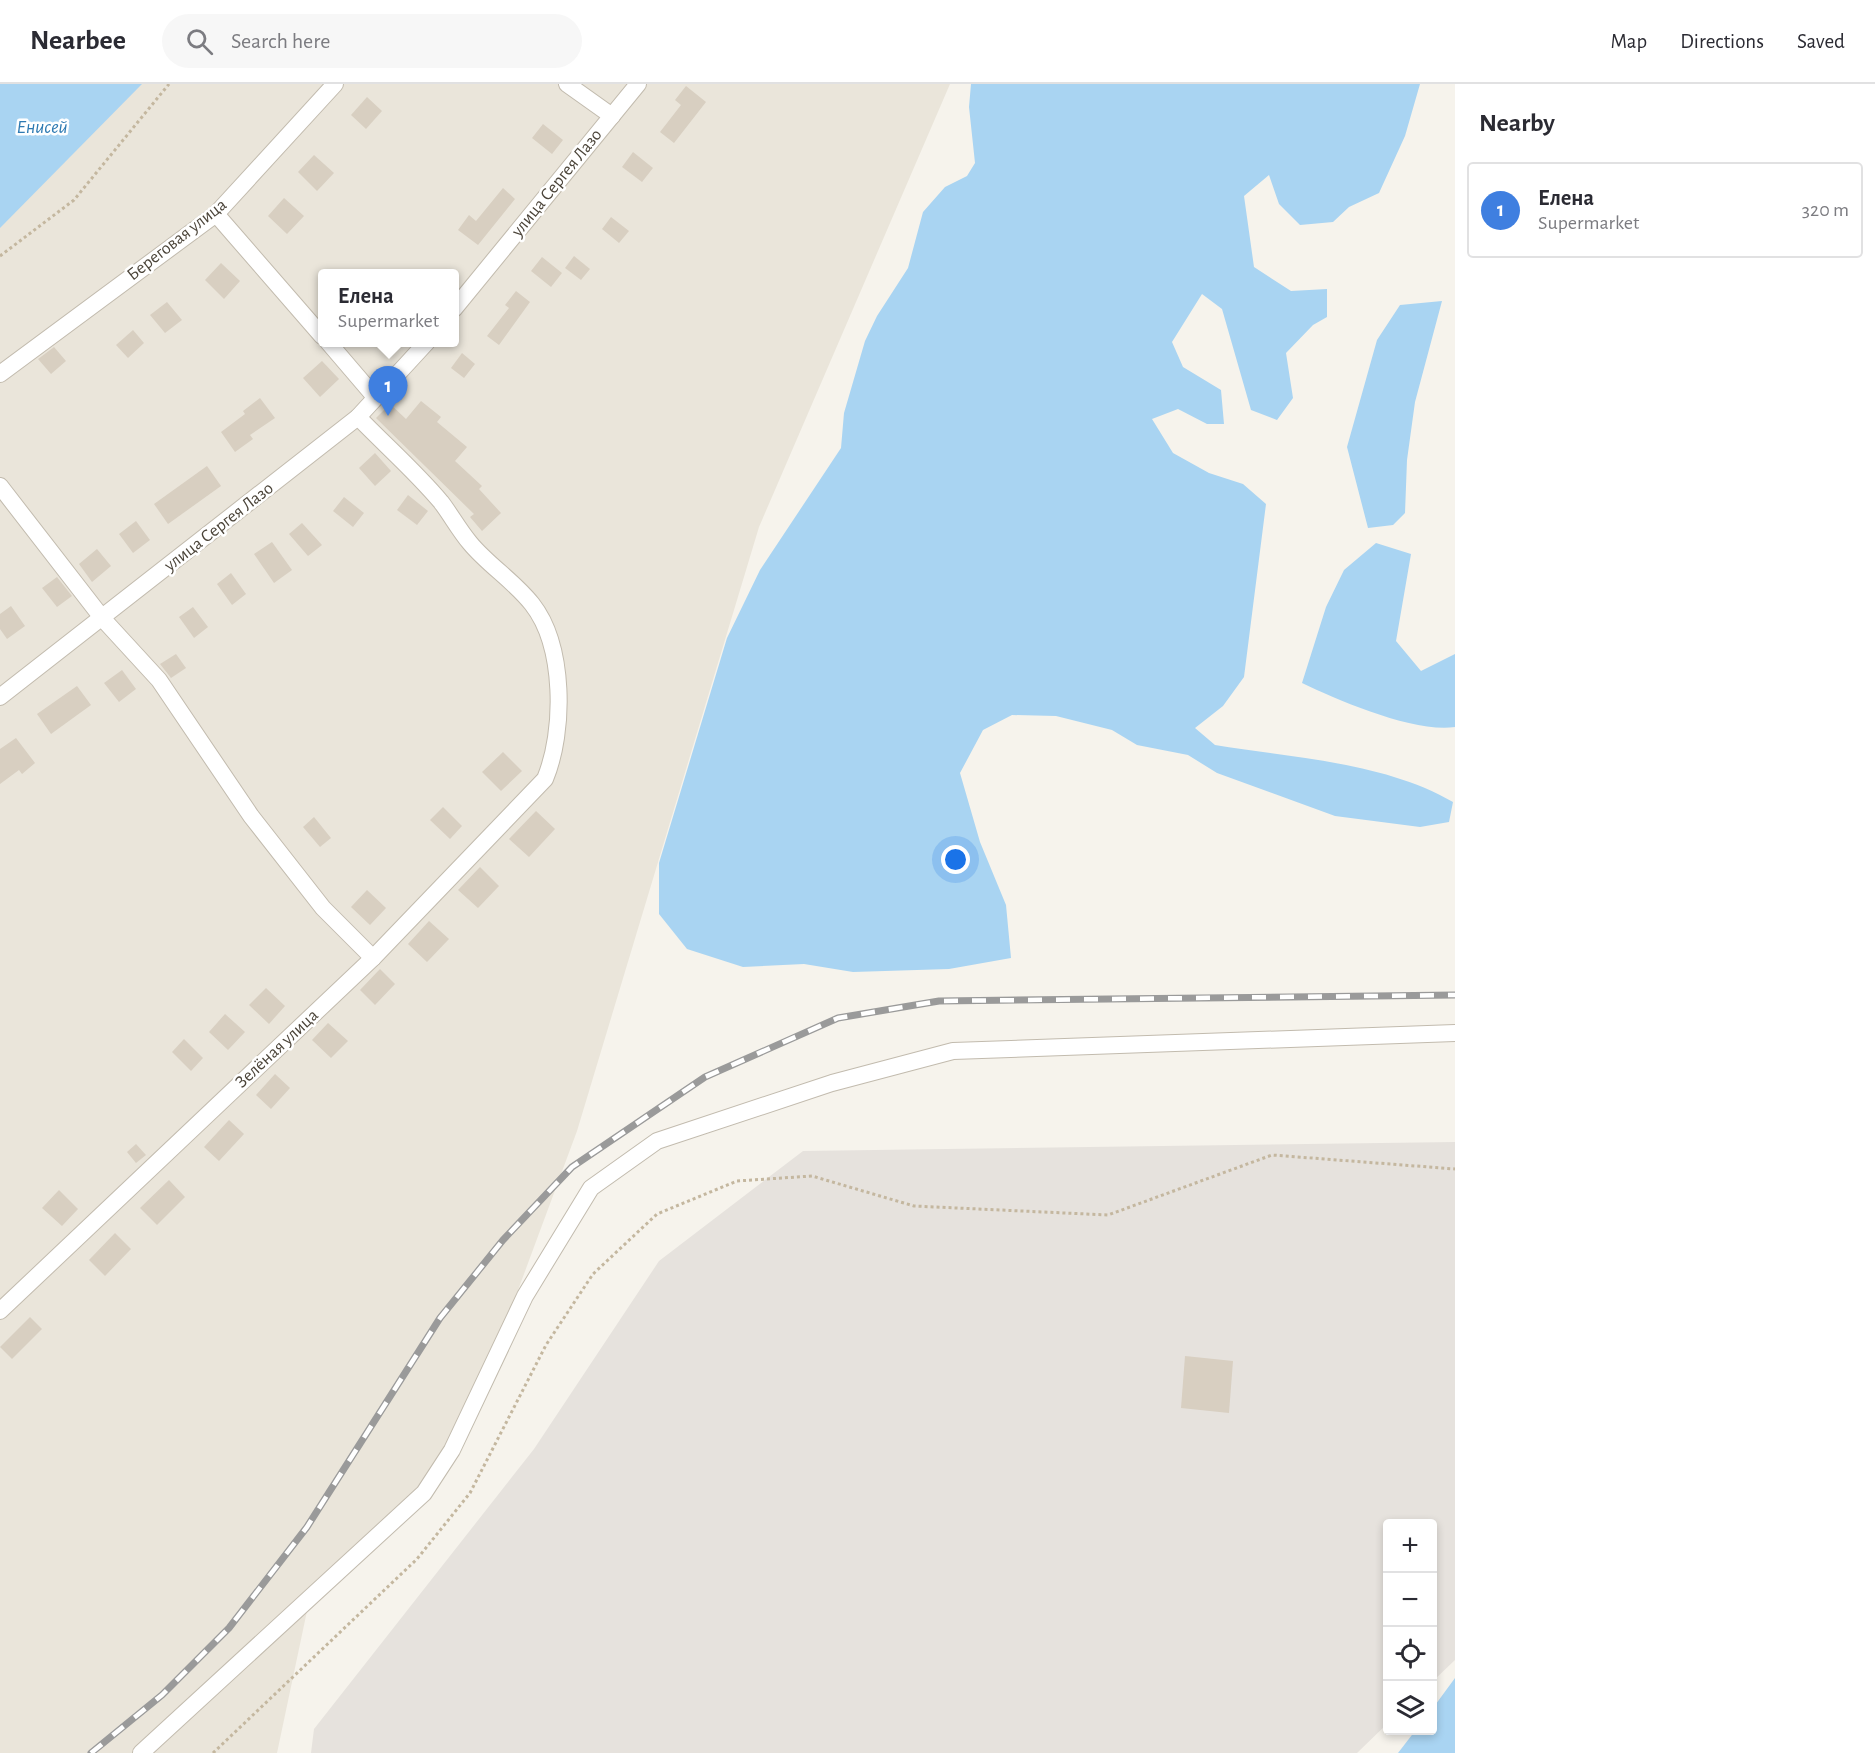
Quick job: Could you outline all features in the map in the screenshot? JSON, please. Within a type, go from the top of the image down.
[{"type":"street","name":"Береговая улица","points":[[0,374],[216,214],[334,84]]},
{"type":"street","points":[[567,84],[612,116]]},
{"type":"street","name":"улица Сергея Лазо","points":[[459,303],[638,84]]},
{"type":"street","points":[[216,214],[318,331]]},
{"type":"street","points":[[332,347],[375,397]]},
{"type":"street","name":"улица Сергея Лазо","points":[[0,697],[103,619],[358,417],[422,347]]},
{"type":"street","name":"Зелёная улица","points":[[0,1311],[373,958],[545,778],[551,766],[561,706],[560,687],[539,614],[530,601],[469,542],[440,501],[358,417]]},
{"type":"street","points":[[0,486],[103,619],[159,680],[251,816],[323,908],[373,958]]},
{"type":"street","points":[[141,1753],[424,1493],[452,1450],[525,1296],[591,1188],[657,1140],[832,1083],[953,1051],[1455,1033]]},
{"type":"path","points":[[0,256],[74,201],[169,84]]},
{"type":"path","points":[[213,1753],[417,1559],[470,1493],[546,1345],[593,1274],[657,1214],[737,1181],[812,1176],[914,1206],[1108,1215],[1272,1155],[1455,1169]]},
{"type":"shaded area","points":[[0,84],[950,84],[759,527],[577,1131],[468,1425],[442,1475],[307,1611],[277,1753],[0,1753]]},
{"type":"shaded area","points":[[1455,1142],[1455,1660],[1437,1677],[1437,1519],[1383,1519],[1383,1728],[1357,1753],[311,1753],[314,1729],[534,1449],[659,1261],[803,1151]]},
{"type":"water","name":"Енисей","points":[[0,84],[142,84],[0,228]]},
{"type":"water","points":[[971,84],[1420,84],[1405,136],[1379,193],[1349,207],[1333,222],[1300,225],[1279,204],[1269,175],[1244,196],[1254,267],[1291,291],[1327,289],[1327,317],[1313,325],[1286,353],[1293,398],[1277,420],[1251,410],[1222,309],[1202,294],[1172,342],[1183,367],[1221,390],[1224,424],[1207,424],[1178,409],[1152,419],[1173,453],[1209,473],[1243,484],[1266,504],[1244,677],[1223,706],[1195,728],[1215,745],[1337,763],[1398,778],[1453,802],[1449,822],[1420,827],[1335,816],[1217,773],[1188,755],[1137,745],[1112,730],[1056,716],[1012,715],[983,730],[960,773],[980,842],[1006,905],[1011,958],[949,969],[853,972],[804,964],[743,967],[687,949],[659,914],[659,863],[727,638],[760,570],[841,448],[844,413],[865,341],[877,316],[908,268],[923,212],[945,187],[967,176],[975,163],[969,107]]},
{"type":"water","points":[[1442,301],[1415,402],[1407,460],[1405,513],[1393,525],[1368,528],[1347,447],[1377,340],[1400,305]]},
{"type":"water","points":[[1376,543],[1411,554],[1396,641],[1421,671],[1455,654],[1455,727],[1438,728],[1419,725],[1377,714],[1302,683],[1326,607],[1344,570]]},
{"type":"water","points":[[1455,1678],[1455,1753],[1398,1753],[1412,1735],[1437,1735],[1437,1703]]},
{"type":"building","points":[[686,86],[706,102],[674,143],[660,132],[681,105],[675,100]]},
{"type":"building","points":[[367,97],[382,111],[366,129],[351,115]]},
{"type":"building","points":[[543,124],[563,140],[552,154],[532,138]]},
{"type":"building","points":[[633,152],[653,168],[642,182],[622,167]]},
{"type":"building","points":[[314,155],[334,173],[317,191],[298,172]]},
{"type":"building","points":[[503,188],[515,199],[478,245],[458,230],[469,215],[476,221]]},
{"type":"building","points":[[284,198],[304,216],[287,234],[268,216]]},
{"type":"building","points":[[611,217],[629,231],[619,243],[602,229]]},
{"type":"building","points":[[574,256],[590,269],[581,280],[565,268]]},
{"type":"building","points":[[542,257],[562,273],[551,287],[531,271]]},
{"type":"building","points":[[221,263],[240,281],[224,299],[205,280]]},
{"type":"building","points":[[516,291],[530,302],[499,345],[487,336],[509,308],[505,305]]},
{"type":"building","points":[[167,302],[182,320],[165,333],[150,315]]},
{"type":"building","points":[[133,330],[144,343],[128,358],[116,345]]},
{"type":"building","points":[[54,347],[66,361],[51,374],[38,359]]},
{"type":"building","points":[[462,353],[475,364],[464,378],[451,368]]},
{"type":"building","points":[[322,361],[339,379],[320,397],[303,378]]},
{"type":"building","points":[[260,398],[275,418],[250,435],[253,439],[235,452],[221,432],[245,414],[243,411]]},
{"type":"building","points":[[421,401],[441,417],[437,422],[467,447],[455,461],[482,486],[479,489],[501,513],[482,531],[470,517],[474,514],[376,418],[390,404],[406,419]]},
{"type":"building","points":[[375,453],[391,471],[375,486],[359,468]]},
{"type":"building","points":[[207,466],[221,486],[168,524],[154,504]]},
{"type":"building","points":[[408,495],[428,511],[417,525],[397,510]]},
{"type":"building","points":[[344,497],[364,513],[353,527],[333,511]]},
{"type":"building","points":[[136,521],[150,540],[133,553],[119,534]]},
{"type":"building","points":[[302,523],[322,545],[308,556],[289,534]]},
{"type":"building","points":[[272,542],[292,570],[274,583],[254,554]]},
{"type":"building","points":[[97,549],[111,566],[92,582],[79,564]]},
{"type":"building","points":[[231,573],[246,594],[232,605],[217,584]]},
{"type":"building","points":[[57,577],[72,596],[57,607],[42,588]]},
{"type":"building","points":[[11,606],[25,626],[7,639],[0,629],[0,614]]},
{"type":"building","points":[[193,607],[208,627],[194,638],[179,617]]},
{"type":"building","points":[[176,654],[186,668],[171,678],[160,664]]},
{"type":"building","points":[[122,670],[136,689],[119,702],[104,683]]},
{"type":"building","points":[[77,686],[91,705],[51,734],[37,714]]},
{"type":"building","points":[[16,738],[35,763],[22,774],[19,770],[0,784],[0,749]]},
{"type":"building","points":[[503,752],[522,771],[501,791],[482,772]]},
{"type":"building","points":[[443,807],[462,826],[450,839],[430,820]]},
{"type":"building","points":[[536,811],[555,829],[529,857],[509,839]]},
{"type":"building","points":[[314,817],[331,838],[320,847],[303,827]]},
{"type":"building","points":[[480,867],[499,886],[478,908],[458,890]]},
{"type":"building","points":[[367,890],[386,908],[370,925],[351,907]]},
{"type":"building","points":[[429,921],[449,939],[427,962],[408,944]]},
{"type":"building","points":[[380,969],[395,984],[375,1005],[360,990]]},
{"type":"building","points":[[266,988],[285,1006],[269,1024],[249,1005]]},
{"type":"building","points":[[225,1014],[245,1032],[228,1050],[209,1032]]},
{"type":"building","points":[[328,1023],[348,1041],[331,1058],[312,1040]]},
{"type":"building","points":[[184,1039],[203,1058],[191,1071],[172,1052]]},
{"type":"building","points":[[275,1074],[290,1088],[271,1109],[256,1095]]},
{"type":"building","points":[[229,1120],[244,1134],[219,1161],[204,1147]]},
{"type":"building","points":[[136,1144],[146,1155],[136,1163],[127,1152]]},
{"type":"building","points":[[169,1180],[185,1197],[157,1225],[140,1208]]},
{"type":"building","points":[[59,1190],[78,1209],[62,1226],[42,1208]]},
{"type":"building","points":[[115,1233],[131,1249],[105,1276],[89,1260]]},
{"type":"building","points":[[30,1317],[42,1329],[12,1359],[0,1347]]},
{"type":"building","points":[[1185,1356],[1233,1361],[1229,1413],[1181,1408]]},
{"type":"railway","points":[[91,1753],[162,1695],[229,1628],[307,1527],[440,1318],[503,1240],[572,1167],[705,1077],[838,1018],[939,1001],[1455,995]]},
{"type":"place","name":"Елена","points":[[388,416]]}]
